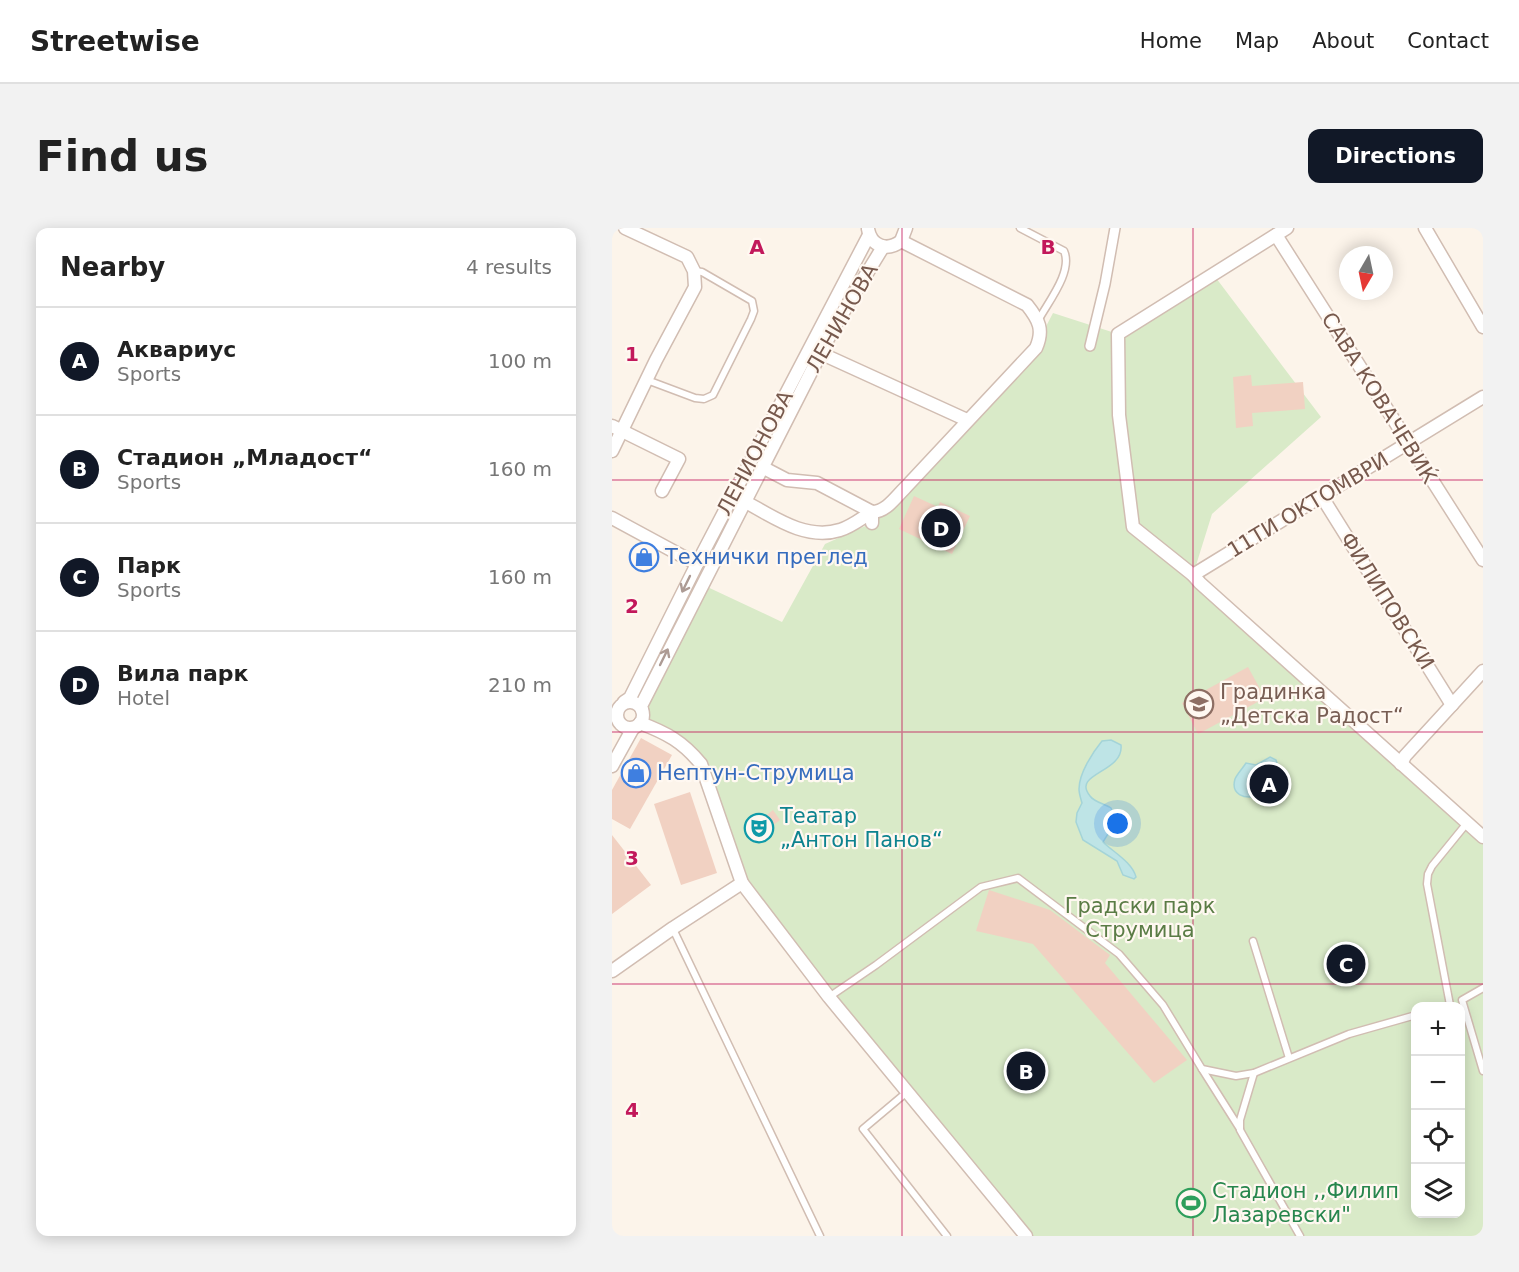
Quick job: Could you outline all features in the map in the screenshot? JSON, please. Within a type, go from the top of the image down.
[{"type":"street","points":[[612,451],[617,428],[646,380],[695,287],[694,271],[687,257],[625,228]]},
{"type":"street","points":[[868,231],[872,240],[883,247],[890,247],[901,241],[906,228]]},
{"type":"street","points":[[1090,346],[1105,284],[1115,228]]},
{"type":"street","points":[[1425,228],[1483,327]]},
{"type":"street","name":"ЛЕНИОНОВА","points":[[616,711],[630,698],[868,231]]},
{"type":"street","points":[[1281,231],[1118,334],[1119,416],[1133,527],[1193,575],[1483,837]]},
{"type":"street","name":"САВА КОВАЧЕВИЌ","points":[[1281,231],[1408,444],[1483,560]]},
{"type":"street","points":[[744,501],[787,525],[815,532],[837,531],[872,517],[886,508],[1036,348],[1041,336],[1039,319],[1027,305],[901,241]]},
{"type":"street","name":"ЛЕНИНОВА","points":[[612,766],[639,719],[641,706],[651,683],[820,353],[883,247]]},
{"type":"street","points":[[820,353],[967,420]]},
{"type":"street","name":"11ТИ ОКТОМВРИ","points":[[1193,575],[1483,397]]},
{"type":"street","points":[[617,428],[679,459],[662,491]]},
{"type":"street","points":[[762,467],[787,480],[817,483],[872,517]]},
{"type":"street","name":"ФИЛИПОВСКИ","points":[[1322,497],[1452,705]]},
{"type":"street","points":[[612,518],[697,564]]},
{"type":"street","points":[[1401,764],[1405,756],[1483,671]]},
{"type":"street","points":[[639,719],[621,726],[616,711],[635,702],[639,719],[688,748],[701,764],[742,883],[829,997],[1026,1236]]},
{"type":"street","points":[[612,971],[742,883]]},
{"type":"lane","points":[[1020,228],[1064,250],[1067,256],[1067,268],[1039,319]]},
{"type":"lane","points":[[646,380],[695,398],[704,399],[713,395],[754,311],[752,301],[702,272],[694,271]]},
{"type":"lane","points":[[1447,1002],[1427,884],[1428,874],[1467,824]]},
{"type":"lane","points":[[829,997],[981,887],[1018,878],[1119,954],[1163,1005],[1240,1130],[1300,1236]]},
{"type":"lane","points":[[673,928],[820,1236]]},
{"type":"lane","points":[[1253,941],[1289,1058]]},
{"type":"lane","points":[[1457,1002],[1483,988]]},
{"type":"lane","points":[[1462,1000],[1483,1071]]},
{"type":"lane","points":[[1202,1069],[1236,1076],[1254,1073],[1349,1034],[1411,1016]]},
{"type":"lane","points":[[1240,1130],[1240,1120],[1254,1073]]},
{"type":"lane","points":[[907,1092],[863,1130],[947,1236]]},
{"type":"green space","name":"Градски парк Струмица","points":[[1213,274],[1321,417],[1212,514],[1193,575],[1483,837],[1483,1236],[1026,1236],[742,883],[701,764],[655,729],[641,706],[701,584],[782,622],[825,544],[872,523],[1041,336],[1053,313],[1118,334]]},
{"type":"water","points":[[1111,740],[1121,745],[1120,754],[1115,762],[1087,782],[1086,788],[1092,798],[1111,808],[1114,818],[1103,842],[1131,867],[1136,877],[1134,879],[1123,875],[1117,861],[1083,840],[1076,822],[1082,803],[1079,789],[1084,770],[1102,741]]},
{"type":"water","points":[[1270,757],[1276,760],[1278,773],[1274,784],[1257,796],[1240,795],[1235,789],[1235,779],[1246,763],[1256,765]]},
{"type":"building","points":[[1251,375],[1252,386],[1303,382],[1305,409],[1252,413],[1253,426],[1236,428],[1233,377]]},
{"type":"building","points":[[914,496],[938,507],[940,502],[970,516],[952,554],[899,529]]},
{"type":"building","points":[[1248,667],[1265,698],[1198,734],[1182,703]]},
{"type":"building","points":[[641,738],[672,755],[630,829],[612,819],[612,790]]},
{"type":"building","points":[[690,792],[717,873],[681,885],[654,804]]},
{"type":"building","points":[[773,810],[780,820],[760,835],[753,826]]},
{"type":"building","points":[[612,835],[651,885],[612,914]]},
{"type":"building","points":[[989,890],[1050,910],[1110,955],[1105,963],[1187,1060],[1154,1083],[1033,944],[976,931]]},
{"type":"place","name":"Вила парк","points":[[941,528]]},
{"type":"place","name":"Технички преглед","points":[[644,557]]},
{"type":"place","name":"Градинка „Детска Радост“","points":[[1199,704]]},
{"type":"place","name":"Нептун-Струмица","points":[[636,773]]},
{"type":"place","name":"Аквариус","points":[[1269,784]]},
{"type":"place","name":"Театар „Антон Панов“","points":[[759,828]]},
{"type":"place","name":"Парк","points":[[1346,964]]},
{"type":"place","name":"Стадион „Младост“","points":[[1026,1071]]},
{"type":"place","name":"Стадион ,,Филип Лазаревски\"","points":[[1191,1203]]}]
